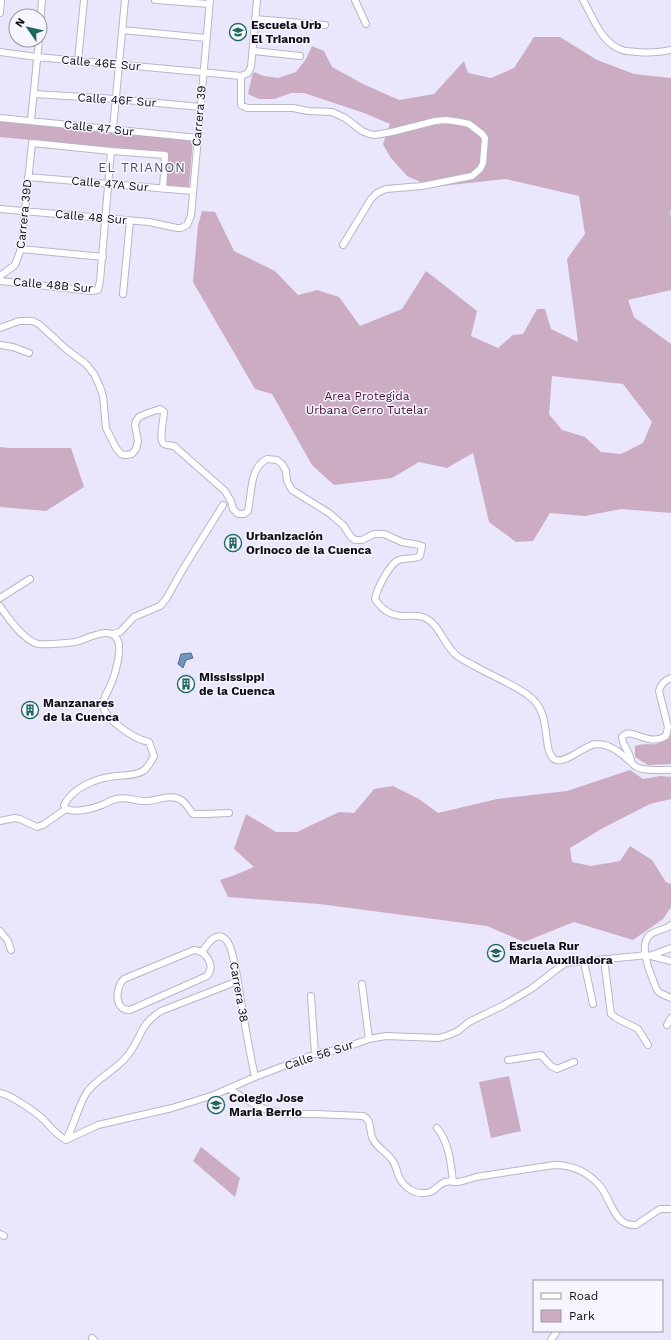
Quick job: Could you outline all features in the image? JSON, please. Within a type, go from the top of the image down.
[{"type":"street","points":[[0,12],[2,0]]},
{"type":"street","points":[[78,61],[84,0]]},
{"type":"street","points":[[113,129],[125,0]]},
{"type":"street","points":[[155,0],[210,2]]},
{"type":"street","points":[[203,73],[241,76],[248,73],[250,70],[253,51],[257,0]]},
{"type":"street","points":[[354,0],[366,24]]},
{"type":"street","points":[[583,0],[600,32],[617,47],[625,51],[648,53],[671,50]]},
{"type":"street","name":"Carrera 39","points":[[182,228],[187,225],[190,220],[210,2]]},
{"type":"street","points":[[255,19],[325,25]]},
{"type":"street","points":[[122,30],[206,38]]},
{"type":"street","points":[[31,120],[38,48]]},
{"type":"street","points":[[253,51],[300,56]]},
{"type":"street","name":"Calle 46E Sur","points":[[0,52],[203,73]]},
{"type":"street","points":[[241,76],[241,104],[242,106],[249,108],[293,108],[308,111],[332,112],[345,118],[362,131],[369,134],[392,132],[435,121],[446,120],[469,124],[485,138],[483,163],[480,169],[472,176],[422,186],[386,189],[377,193],[371,199],[343,245]]},
{"type":"street","name":"Calle 46F Sur","points":[[34,94],[116,99],[200,107]]},
{"type":"street","name":"Calle 47 Sur","points":[[0,118],[198,138]]},
{"type":"street","name":"Calle 47 Sur","points":[[32,143],[165,155],[163,189]]},
{"type":"street","name":"Carrera 39D","points":[[0,276],[15,265],[21,249],[32,143]]},
{"type":"street","points":[[21,249],[103,257],[111,151]]},
{"type":"street","name":"Calle 47A Sur","points":[[28,177],[192,191]]},
{"type":"street","name":"Calle 48 Sur","points":[[0,209],[106,218],[182,228]]},
{"type":"street","points":[[123,294],[130,221]]},
{"type":"street","name":"Calle 48B Sur","points":[[0,281],[95,291],[98,290],[103,257]]},
{"type":"street","points":[[0,328],[19,321],[33,321],[40,325],[86,364],[94,374],[100,387],[103,396],[106,428],[116,448],[121,454],[132,454],[136,449],[138,441],[135,425],[139,417],[160,409],[164,412],[161,436],[164,444],[174,446],[225,491],[231,501],[233,509],[238,514],[244,514],[248,511],[255,473],[258,466],[267,459],[277,460],[285,467],[287,481],[292,490],[329,514],[342,525],[355,540],[362,540],[374,534],[384,534],[402,542],[422,546],[422,553],[417,558],[404,558],[396,561],[377,591],[375,599],[380,607],[390,613],[400,616],[423,617],[431,622],[454,653],[460,658],[490,675],[516,687],[531,697],[541,709],[550,754],[554,759],[559,761],[563,760],[587,747],[596,744],[610,747],[640,769],[671,770]]},
{"type":"street","points":[[0,345],[14,347],[29,353]]},
{"type":"street","points":[[0,606],[9,619],[25,636],[39,644],[76,642],[98,634],[113,634],[120,632],[134,617],[160,606],[166,599],[223,505]]},
{"type":"street","points":[[0,598],[30,579]]},
{"type":"street","points":[[66,809],[64,805],[67,799],[83,786],[95,780],[114,776],[133,775],[143,771],[150,764],[154,756],[149,742],[141,740],[119,726],[108,717],[103,706],[111,684],[120,647],[117,638],[113,634]]},
{"type":"street","points":[[632,763],[622,741],[622,737],[624,733],[628,732],[647,740],[655,741],[662,740],[666,736],[668,727],[659,691],[661,685],[671,678]]},
{"type":"street","points":[[66,809],[70,811],[90,809],[118,798],[145,802],[159,798],[173,798],[180,799],[186,804],[188,809],[193,814],[229,813]]},
{"type":"street","points":[[0,821],[8,818],[20,819],[37,827],[43,825],[66,809]]},
{"type":"street","points":[[671,925],[649,935],[644,948],[648,955],[657,990],[671,998]]},
{"type":"street","points":[[0,931],[8,941],[11,950]]},
{"type":"street","name":"Carrera 38","points":[[202,952],[212,938],[224,938],[229,942],[238,981],[254,1077]]},
{"type":"street","points":[[648,955],[671,948]]},
{"type":"street","points":[[190,951],[202,952],[206,954],[210,964],[211,970],[207,976],[130,1010],[124,1009],[121,1006],[117,992],[119,985],[124,979],[190,951]]},
{"type":"street","points":[[648,955],[671,961]]},
{"type":"street","name":"Calle 56 Sur","points":[[66,1140],[98,1125],[172,1108],[214,1096],[254,1077],[315,1054],[341,1049],[369,1039],[386,1036],[439,1038],[449,1035],[458,1031],[469,1022],[504,1005],[531,989],[566,963],[648,955]]},
{"type":"street","points":[[604,959],[611,1014],[638,1029],[648,1045]]},
{"type":"street","points":[[584,962],[593,1004]]},
{"type":"street","points":[[0,1093],[7,1095],[41,1117],[56,1134],[66,1140],[72,1130],[88,1092],[98,1081],[118,1066],[129,1054],[144,1026],[151,1017],[161,1011],[238,981]]},
{"type":"street","points":[[362,984],[369,1039]]},
{"type":"street","points":[[311,996],[315,1054]]},
{"type":"street","points":[[667,1025],[671,1018]]},
{"type":"street","points":[[508,1060],[541,1055],[551,1066],[556,1068],[574,1062]]},
{"type":"street","points":[[229,1089],[267,1110],[286,1114],[362,1116],[367,1118],[374,1143],[392,1160],[403,1183],[409,1190],[423,1194],[431,1192],[445,1182],[453,1182],[554,1165],[566,1165],[576,1168],[600,1187],[617,1217],[621,1221],[631,1225],[636,1225],[660,1209],[671,1209]]},
{"type":"street","points":[[438,1128],[443,1135],[447,1147],[453,1182]]},
{"type":"green space","name":"Area Protegida Urbana Cerro Tutelar","points":[[534,37],[560,37],[597,60],[634,74],[671,78],[671,290],[628,300],[634,317],[671,344],[671,513],[621,509],[585,516],[550,513],[533,541],[516,542],[489,522],[473,453],[447,468],[419,462],[392,478],[334,485],[312,465],[272,394],[255,389],[193,282],[198,225],[202,211],[215,212],[234,251],[275,271],[298,295],[317,290],[339,297],[360,326],[402,309],[426,271],[477,311],[471,336],[498,348],[513,335],[523,334],[537,309],[545,309],[551,329],[578,342],[567,259],[585,234],[579,196],[506,179],[432,187],[407,176],[390,157],[383,144],[390,124],[364,113],[304,93],[291,93],[274,99],[259,99],[248,94],[254,72],[264,76],[278,78],[296,72],[306,59],[312,46],[324,51],[332,67],[363,84],[399,100],[434,94],[464,61],[468,73],[491,78],[514,68]],"holes":[[[552,376],[623,384],[652,422],[643,443],[621,454],[601,452],[585,437],[562,430],[549,414]]]},
{"type":"green space","points":[[0,121],[193,140],[189,187],[165,185],[167,153],[0,137]]},
{"type":"green space","points":[[0,447],[71,448],[84,487],[46,511],[0,507]]},
{"type":"green space","points":[[671,735],[671,764],[648,765],[635,757],[635,746],[658,744],[666,740]]},
{"type":"green space","points":[[630,770],[643,779],[660,776],[671,777],[671,799],[650,804],[603,828],[570,848],[572,862],[591,866],[620,861],[630,846],[652,860],[666,882],[671,884],[671,907],[663,919],[633,940],[574,922],[524,942],[487,926],[319,904],[228,897],[220,880],[254,867],[234,849],[246,814],[276,832],[297,832],[339,812],[354,813],[374,789],[393,786],[419,799],[438,813],[497,799],[567,791]]},
{"type":"green space","points":[[509,1076],[521,1131],[491,1138],[479,1082]]},
{"type":"green space","points":[[201,1147],[240,1178],[235,1197],[193,1161]]},
{"type":"water","points":[[191,653],[193,658],[186,660],[183,668],[178,664],[181,654]]},
{"type":"place","name":"Escuela Urb El Trianon","points":[[238,32]]},
{"type":"place","name":"Urbanización Orinoco de la Cuenca","points":[[233,543]]},
{"type":"place","name":"Mississippi de la Cuenca","points":[[186,684]]},
{"type":"place","name":"Manzanares de la Cuenca","points":[[30,710]]},
{"type":"place","name":"Escuela Rur Maria Auxiliadora","points":[[496,953]]},
{"type":"place","name":"Colegio Jose Maria Berrio","points":[[216,1105]]},
{"type":"district","name":"EL TRIANON","points":[[142,167]]}]
